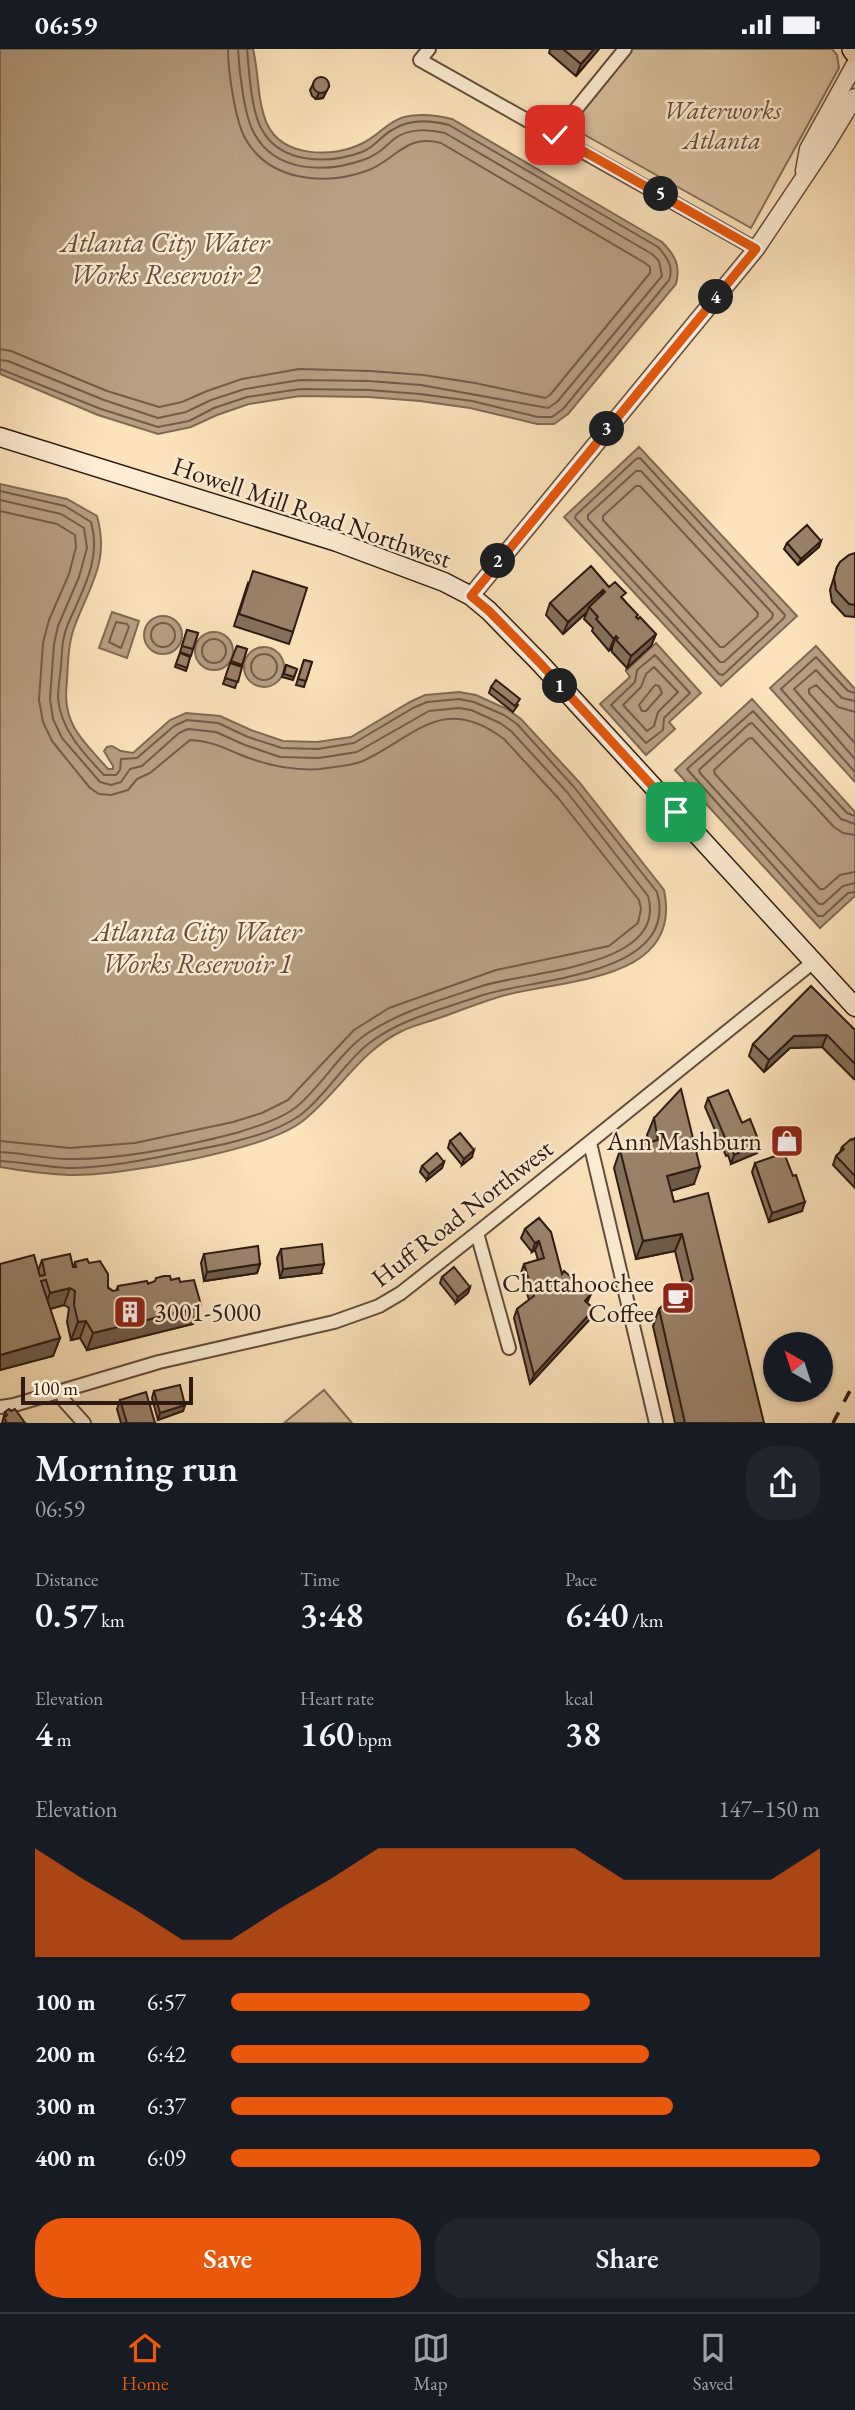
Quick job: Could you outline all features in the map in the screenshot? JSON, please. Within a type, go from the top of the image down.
[{"type":"main road","name":"Howell Mill Road Northwest","points":[[0,437],[337,542],[444,582],[471,596],[539,662],[855,1007]]},
{"type":"street","points":[[429,49],[420,60],[756,249]]},
{"type":"street","points":[[555,135],[625,49]]},
{"type":"street","points":[[803,179],[808,149],[855,64]]},
{"type":"street","points":[[471,596],[756,249],[848,113],[855,97]]},
{"type":"street","name":"Huff Road Northwest","points":[[0,1407],[159,1362],[355,1316],[401,1293],[812,963]]},
{"type":"street","points":[[590,1143],[656,1423]]},
{"type":"street","points":[[477,1233],[509,1348]]},
{"type":"street","points":[[61,1391],[65,1402],[84,1423]]},
{"type":"green space","name":"Waterworks Atlanta","points":[[632,49],[832,49],[837,55],[839,68],[751,228],[569,126]]},
{"type":"green space","points":[[324,1390],[352,1423],[284,1423]]},
{"type":"water","name":"Atlanta City Water Works Reservoir 2","points":[[0,49],[253,49],[267,124],[285,143],[310,152],[338,151],[363,143],[404,117],[428,115],[452,119],[662,242],[676,261],[676,284],[568,414],[554,424],[537,424],[470,408],[368,397],[300,396],[249,404],[191,427],[158,434],[98,415],[0,374]]},
{"type":"water","points":[[639,447],[797,616],[721,686],[564,517]]},
{"type":"water","name":"Atlanta City Water Works Reservoir 1","points":[[0,484],[67,499],[97,516],[101,547],[99,561],[72,634],[66,699],[69,716],[77,733],[108,769],[113,769],[113,766],[104,751],[107,747],[133,753],[170,720],[186,713],[220,716],[283,741],[317,742],[351,737],[425,695],[459,692],[476,695],[507,709],[521,719],[579,782],[664,890],[665,921],[655,943],[637,960],[613,971],[584,980],[502,996],[402,1031],[374,1049],[304,1120],[258,1142],[155,1166],[92,1174],[51,1174],[0,1167]]},
{"type":"water","points":[[112,612],[139,621],[127,658],[99,648]]},
{"type":"water","points":[[163,616],[176,622],[182,635],[176,648],[163,654],[150,648],[144,635],[150,622]]},
{"type":"water","points":[[214,632],[227,638],[233,651],[227,664],[214,670],[201,664],[195,651],[201,638]]},
{"type":"water","points":[[656,643],[701,693],[669,722],[675,729],[646,755],[600,704],[630,677],[626,671]]},
{"type":"water","points":[[816,646],[855,689],[855,782],[770,688]]},
{"type":"water","points":[[264,647],[272,648],[278,653],[283,659],[283,675],[278,681],[272,686],[264,687],[256,686],[250,681],[245,675],[244,667],[245,659],[250,653],[256,648]]},
{"type":"water","points":[[752,699],[855,812],[855,896],[820,928],[675,770]]},
{"type":"building","points":[[563,49],[594,49],[581,64]]},
{"type":"building","points":[[321,77],[327,79],[327,91],[321,93],[315,91],[313,85],[315,79]]},
{"type":"building","points":[[807,525],[821,541],[801,559],[787,543]]},
{"type":"building","points":[[855,553],[855,605],[849,604],[836,590],[834,578],[840,562]]},
{"type":"building","points":[[591,566],[609,587],[615,582],[626,593],[621,597],[638,615],[636,617],[640,617],[656,634],[631,656],[616,640],[618,638],[616,636],[614,639],[596,619],[598,617],[589,607],[605,592],[603,590],[568,622],[550,603]]},
{"type":"building","points":[[253,571],[307,588],[293,632],[239,614]]},
{"type":"building","points":[[187,630],[198,633],[193,649],[182,646]]},
{"type":"building","points":[[237,646],[247,649],[242,665],[231,661]]},
{"type":"building","points":[[180,653],[190,657],[187,668],[176,664]]},
{"type":"building","points":[[304,660],[312,662],[306,681],[298,679]]},
{"type":"building","points":[[230,663],[242,667],[238,682],[225,678]]},
{"type":"building","points":[[286,665],[297,669],[294,677],[284,674]]},
{"type":"building","points":[[496,680],[520,699],[515,706],[491,687]]},
{"type":"building","points":[[811,986],[855,1030],[855,1064],[827,1035],[794,1036],[769,1060],[753,1044]]},
{"type":"building","points":[[681,1089],[700,1167],[667,1176],[674,1202],[708,1193],[764,1423],[685,1423],[659,1309],[693,1279],[682,1234],[643,1241],[620,1150],[658,1140],[654,1118]]},
{"type":"building","points":[[728,1090],[742,1123],[750,1119],[760,1144],[734,1155],[708,1098]]},
{"type":"building","points":[[460,1133],[474,1150],[464,1159],[450,1141]]},
{"type":"building","points":[[855,1138],[855,1176],[836,1156],[844,1149],[842,1147]]},
{"type":"building","points":[[437,1153],[444,1162],[429,1174],[422,1166]]},
{"type":"building","points":[[784,1153],[793,1176],[796,1175],[805,1202],[772,1213],[755,1163]]},
{"type":"building","points":[[539,1218],[551,1232],[562,1274],[564,1271],[591,1294],[585,1301],[594,1309],[534,1375],[517,1309],[534,1296],[524,1264],[544,1258],[539,1241],[535,1243],[525,1229]]},
{"type":"building","points":[[322,1244],[324,1264],[283,1269],[281,1249]]},
{"type":"building","points":[[258,1246],[260,1264],[207,1272],[204,1254]]},
{"type":"building","points":[[70,1254],[73,1267],[76,1267],[75,1262],[87,1259],[89,1263],[100,1261],[108,1274],[108,1288],[113,1291],[118,1290],[118,1286],[147,1281],[148,1284],[164,1276],[170,1276],[171,1280],[179,1278],[180,1282],[194,1280],[201,1305],[93,1333],[86,1321],[78,1322],[74,1305],[75,1291],[70,1288],[50,1293],[46,1280],[41,1281],[60,1338],[0,1355],[0,1264],[34,1255],[40,1276],[45,1275],[42,1260]]},
{"type":"building","points":[[454,1267],[470,1287],[458,1297],[442,1277]]},
{"type":"building","points":[[180,1385],[185,1405],[160,1413],[154,1391]]},
{"type":"building","points":[[146,1392],[155,1423],[127,1423],[120,1400]]},
{"type":"building","points":[[9,1409],[15,1409],[25,1423],[7,1423],[4,1418]]},
{"type":"railway","points":[[833,1423],[855,1381]]},
{"type":"place","name":"Ann Mashburn","points":[[787,1141]]},
{"type":"place","name":"Chattahoochee Coffee","points":[[678,1298]]},
{"type":"place","name":"3001-5000","points":[[130,1312]]},
{"type":"route","points":[[555,135],[756,249],[471,596],[539,662],[676,812]]}]
